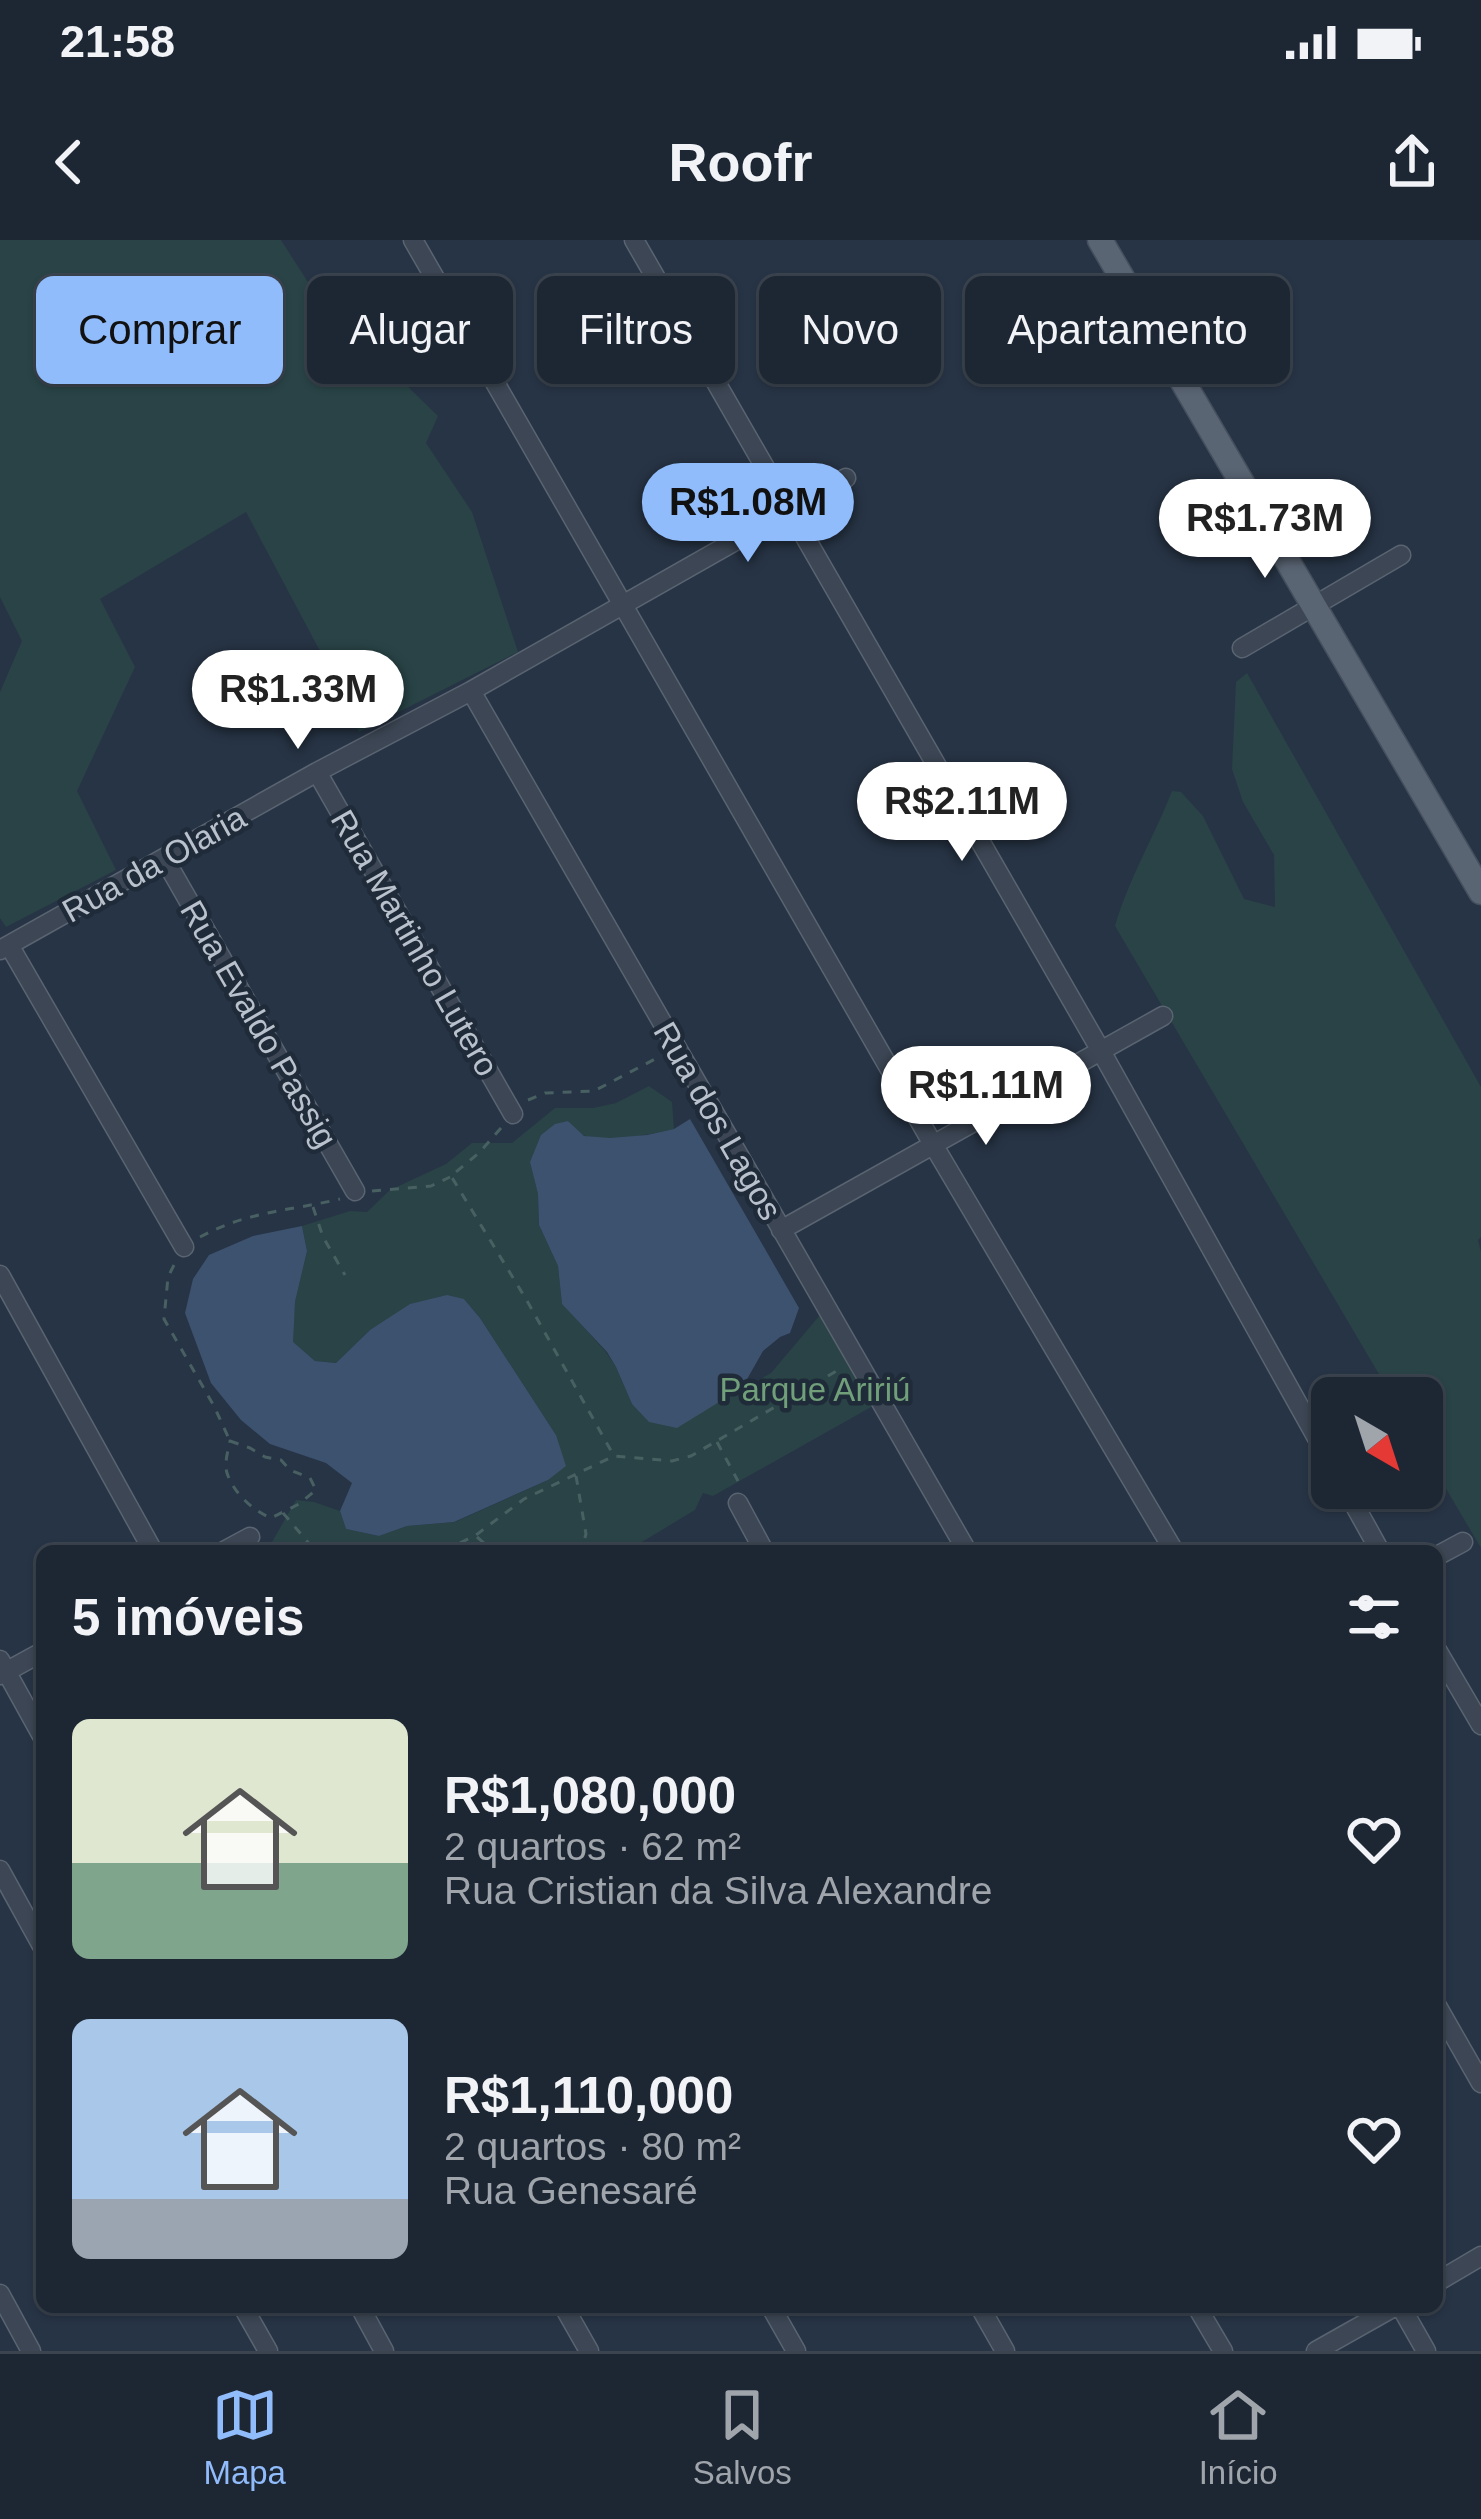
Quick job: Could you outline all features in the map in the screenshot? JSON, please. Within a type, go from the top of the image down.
[{"type":"main road","points":[[1100,240],[1481,892]]},
{"type":"street","points":[[413,240],[934,1146],[1170,1545]]},
{"type":"street","points":[[634,240],[1311,1427]]},
{"type":"street","name":"Rua da Olaria","points":[[4,947],[471,691],[846,478]]},
{"type":"street","points":[[1242,649],[1401,555]]},
{"type":"street","name":"Rua dos Lagos","points":[[471,691],[965,1545]]},
{"type":"street","name":"Rua Martinho Lutero","points":[[317,772],[513,1114]]},
{"type":"street","name":"Rua Evaldo Passig","points":[[164,858],[355,1191]]},
{"type":"street","points":[[4,947],[184,1246]]},
{"type":"street","points":[[781,1230],[1163,1016]]},
{"type":"street","points":[[0,1274],[150,1545]]},
{"type":"street","points":[[738,1503],[761,1545]]},
{"type":"street","points":[[1357,1509],[1377,1545]]},
{"type":"street","points":[[235,1545],[250,1537]]},
{"type":"street","points":[[1443,1553],[1463,1541]]},
{"type":"street","points":[[36,1655],[2,1669],[36,1726]]},
{"type":"street","points":[[1443,1659],[1481,1725]]},
{"type":"street","points":[[0,1870],[36,1935]]},
{"type":"street","points":[[1443,2016],[1481,2083]]},
{"type":"street","points":[[1443,2278],[1481,2256]]},
{"type":"street","points":[[0,2294],[31,2351]]},
{"type":"street","points":[[247,2313],[268,2351]]},
{"type":"street","points":[[363,2313],[385,2351]]},
{"type":"street","points":[[567,2313],[589,2351]]},
{"type":"street","points":[[774,2313],[796,2351]]},
{"type":"street","points":[[983,2313],[1005,2351]]},
{"type":"street","points":[[1201,2313],[1223,2351]]},
{"type":"street","points":[[1316,2351],[1386,2313]]},
{"type":"street","points":[[1401,2313],[1426,2351]]},
{"type":"path","points":[[230,1442],[280,1460],[310,1478],[316,1490],[271,1518],[256,1512],[227,1474],[230,1442],[164,1319],[168,1277],[184,1246],[228,1222],[275,1210],[339,1199],[355,1191],[431,1186],[479,1154],[521,1104],[534,1096],[594,1091],[650,1063]]},
{"type":"path","points":[[451,1176],[614,1456]]},
{"type":"path","points":[[313,1205],[323,1237],[345,1275]]},
{"type":"path","points":[[456,1545],[524,1498],[614,1456],[672,1461],[691,1456],[838,1370]]},
{"type":"path","points":[[716,1441],[740,1485],[738,1503]]},
{"type":"path","points":[[575,1474],[586,1534],[583,1545]]},
{"type":"path","points":[[282,1512],[311,1545]]},
{"type":"path","points":[[476,1535],[487,1545]]},
{"type":"green space","points":[[0,240],[281,240],[307,281],[307,384],[405,384],[438,416],[426,443],[472,512],[518,652],[359,732],[246,512],[100,599],[135,667],[77,791],[116,870],[6,927],[0,918],[0,692],[22,641],[0,597]]},
{"type":"green space","points":[[1247,673],[1481,1087],[1481,1548],[1443,1484],[1443,1377],[1381,1377],[1115,926],[1172,791],[1181,792],[1203,816],[1244,899],[1275,907],[1274,855],[1243,802],[1232,769],[1236,682]]},
{"type":"green space","name":"Parque Aririú","points":[[649,1086],[672,1102],[674,1129],[603,1139],[583,1135],[568,1121],[530,1162],[539,1225],[558,1266],[562,1303],[606,1352],[632,1404],[674,1427],[771,1373],[820,1315],[873,1406],[713,1496],[703,1493],[695,1510],[637,1545],[272,1545],[296,1500],[340,1511],[346,1529],[379,1536],[407,1526],[455,1522],[548,1480],[556,1435],[464,1299],[370,1330],[336,1363],[315,1361],[292,1342],[307,1251],[302,1226],[350,1211],[367,1212],[390,1190],[446,1164],[472,1143],[512,1143],[555,1108],[616,1103]]},
{"type":"water","points":[[690,1119],[799,1308],[790,1333],[763,1351],[742,1388],[677,1428],[649,1422],[632,1404],[607,1352],[562,1304],[558,1266],[539,1225],[530,1162],[541,1135],[555,1124],[568,1121],[584,1136],[610,1138],[674,1129]]},
{"type":"water","points":[[302,1226],[307,1251],[295,1302],[293,1342],[315,1361],[336,1363],[370,1330],[410,1304],[447,1295],[464,1299],[556,1435],[566,1466],[548,1480],[454,1522],[407,1526],[379,1536],[346,1529],[340,1511],[352,1483],[326,1463],[270,1444],[241,1420],[211,1383],[185,1313],[193,1279],[209,1255],[253,1236]]}]
